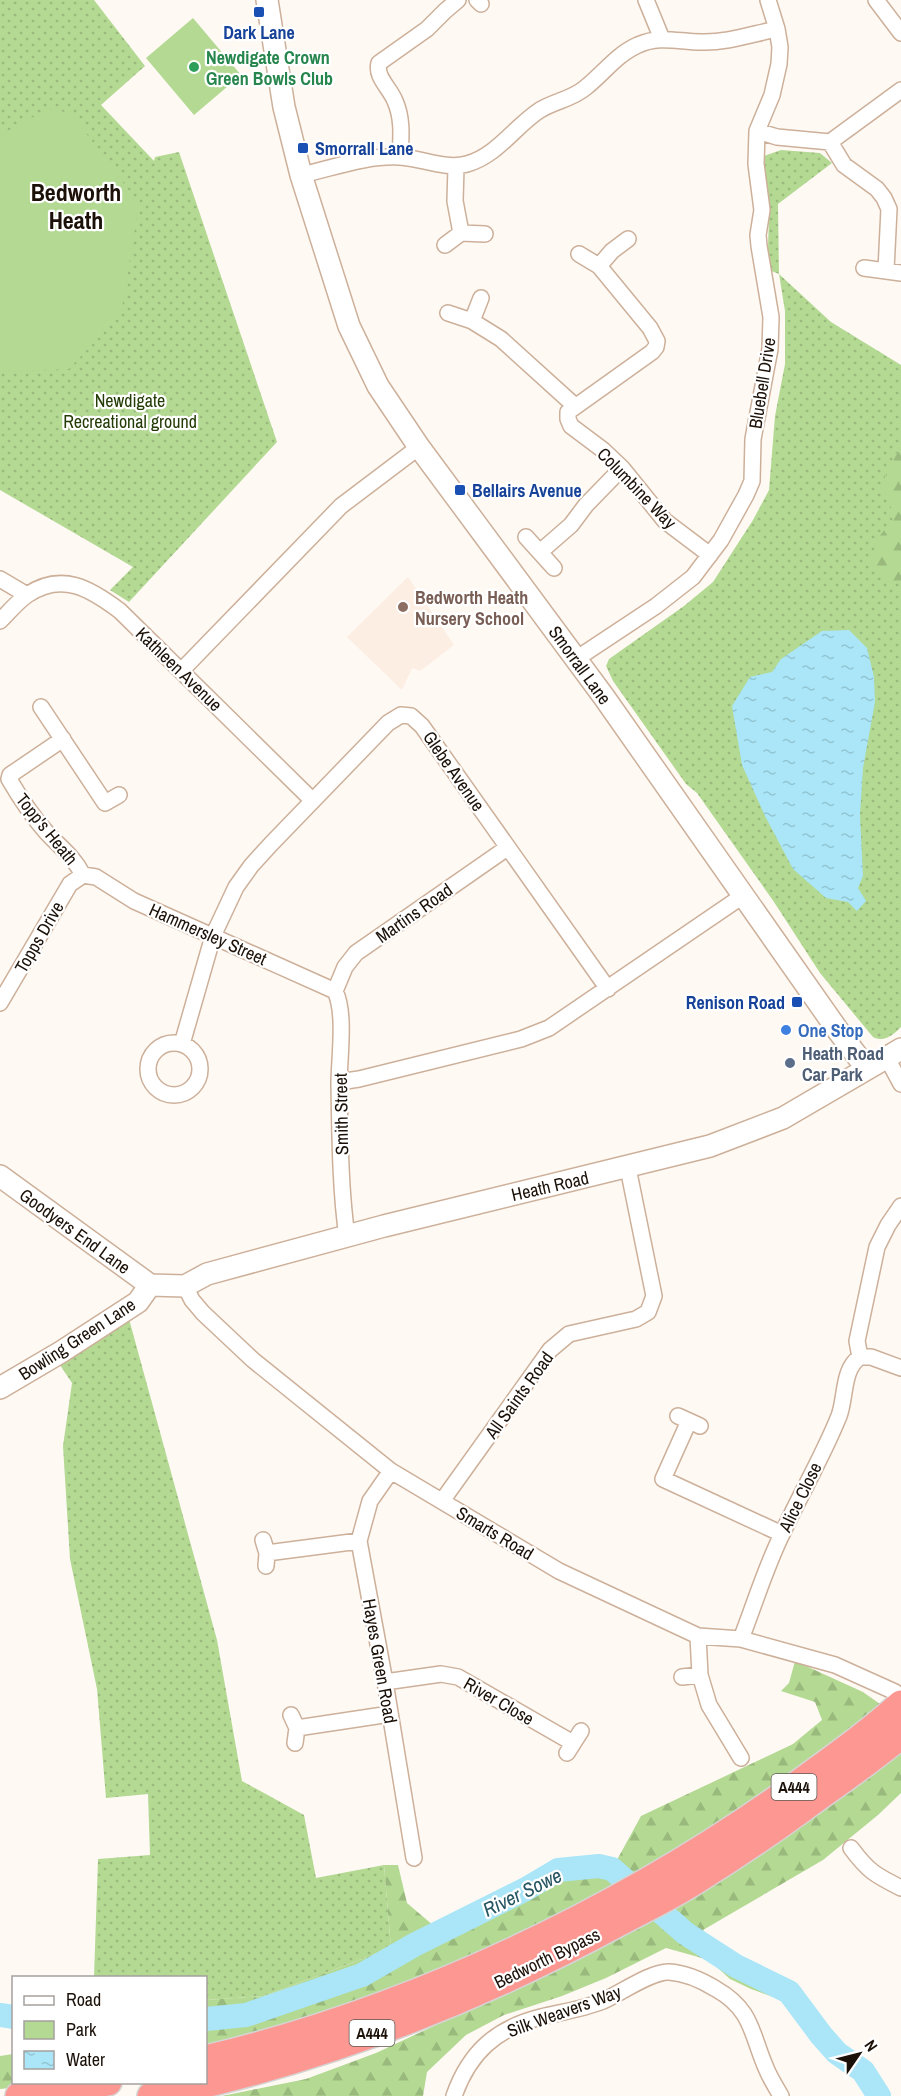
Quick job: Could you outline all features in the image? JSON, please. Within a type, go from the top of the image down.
[{"type":"highway","name":"Bedworth Bypass","points":[[688,1872],[754,1815],[865,1736],[898,1698]]},
{"type":"highway","name":"Bedworth Bypass","points":[[151,2096],[193,2088],[292,2060],[398,2024],[490,1986],[578,1931],[785,1821],[901,1735]]},
{"type":"highway","name":"Bedworth Bypass","points":[[207,2059],[298,2033],[386,2004],[578,1931]]},
{"type":"highway","points":[[20,2096],[95,2084]]},
{"type":"street","name":"Smorrall Lane","points":[[267,0],[284,107],[301,175],[349,326],[378,386],[419,447],[576,659],[867,1069]]},
{"type":"street","points":[[400,157],[399,111],[395,99],[379,74],[379,63],[427,29],[458,0]]},
{"type":"street","points":[[646,0],[662,39]]},
{"type":"street","name":"Bluebell Drive","points":[[576,659],[656,606],[693,577],[710,555],[742,503],[752,481],[753,439],[770,349],[771,317],[759,246],[758,235],[762,210],[756,164],[757,131],[777,80],[780,47],[768,0]]},
{"type":"street","points":[[876,0],[901,33]]},
{"type":"street","points":[[301,175],[377,158],[400,157],[456,166],[480,159],[498,147],[540,110],[576,95],[628,50],[649,40],[711,42],[777,28]]},
{"type":"street","points":[[757,131],[777,137],[830,142],[901,90]]},
{"type":"street","points":[[830,142],[844,165],[877,189],[890,209],[893,272],[864,268]]},
{"type":"street","points":[[456,166],[455,201],[461,233]]},
{"type":"street","points":[[446,245],[461,233],[485,234]]},
{"type":"street","points":[[599,266],[612,251],[628,239]]},
{"type":"street","points":[[448,313],[472,321],[501,339],[575,406],[656,347],[656,337],[650,328],[599,266],[579,254]]},
{"type":"street","points":[[472,321],[481,298]]},
{"type":"street","name":"Columbine Way","points":[[575,406],[568,412],[571,426],[603,450],[622,468],[666,521],[710,555]]},
{"type":"street","points":[[182,670],[341,506],[419,447]]},
{"type":"street","points":[[540,552],[571,525],[586,505],[622,468]]},
{"type":"street","points":[[526,537],[554,568]]},
{"type":"street","points":[[0,579],[27,595],[0,621]]},
{"type":"street","name":"Kathleen Avenue","points":[[27,595],[57,584],[84,587],[98,594],[120,610],[312,800]]},
{"type":"street","points":[[40,706],[105,803],[119,795]]},
{"type":"street","name":"Glebe Avenue","points":[[182,1044],[213,936],[236,887],[251,866],[312,800],[395,717],[401,715],[411,717],[422,726],[436,744],[608,989]]},
{"type":"street","name":"Topp's Heath","points":[[63,739],[10,775],[9,779],[25,807],[47,834],[76,861],[83,875]]},
{"type":"street","name":"Martins Road","points":[[335,992],[345,967],[356,953],[507,848]]},
{"type":"street","name":"Hammersley Street","points":[[83,875],[96,877],[134,901],[335,992]]},
{"type":"street","name":"Topps Drive","points":[[0,1003],[70,884],[83,875]]},
{"type":"street","points":[[339,1082],[535,1034],[568,1017],[744,895]]},
{"type":"street","name":"Smith Street","points":[[335,992],[340,1004],[339,1082],[343,1218],[347,1237]]},
{"type":"street","points":[[894,1053],[901,1084]]},
{"type":"street","name":"Heath Road","points":[[185,1286],[207,1274],[431,1215],[710,1146],[783,1118],[894,1053]]},
{"type":"street","name":"All Saints Road","points":[[442,1501],[550,1350],[569,1334],[636,1319],[648,1312],[654,1296],[628,1168]]},
{"type":"street","name":"Goodyers End Lane","points":[[0,1176],[150,1285]]},
{"type":"street","name":"Alice Close","points":[[741,1639],[782,1534],[840,1413],[848,1373],[853,1361],[860,1357],[857,1341],[877,1247],[901,1206]]},
{"type":"street","points":[[150,1285],[185,1286]]},
{"type":"street","name":"Bowling Green Lane","points":[[0,1388],[138,1302],[150,1285]]},
{"type":"street","name":"Smarts Road","points":[[185,1286],[192,1300],[203,1313],[245,1352],[391,1471],[559,1571],[698,1636],[741,1639],[835,1665],[898,1698]]},
{"type":"street","points":[[860,1357],[871,1357],[901,1368]]},
{"type":"street","points":[[689,1421],[663,1479],[782,1534]]},
{"type":"street","name":"Hayes Green Road","points":[[391,1471],[370,1501],[359,1541],[414,1858]]},
{"type":"street","points":[[265,1553],[359,1541]]},
{"type":"street","points":[[698,1636],[700,1675],[709,1705],[741,1758]]},
{"type":"street","name":"River Close","points":[[385,1682],[441,1674],[458,1677],[574,1742]]},
{"type":"street","points":[[682,1677],[700,1675]]},
{"type":"street","points":[[294,1729],[390,1714]]},
{"type":"street","points":[[851,1848],[875,1876],[901,1887]]},
{"type":"street","name":"Silk Weavers Way","points":[[454,2096],[470,2061],[501,2033],[539,2018],[603,2001],[637,1983],[668,1972],[694,1978],[718,1990],[740,2007],[750,2022],[766,2068],[781,2096]]},
{"type":"shaded area","name":"Bedworth Heath Nursery School","points":[[408,577],[454,645],[420,671],[412,668],[402,690],[347,637]]},
{"type":"green space","name":"Newdigate Recreational ground","points":[[0,0],[94,0],[145,66],[101,105],[154,161],[155,157],[179,152],[277,442],[129,602],[110,590],[133,567],[0,490]]},
{"type":"green space","name":"Newdigate Crown Green Bowls Club","points":[[193,18],[241,75],[194,115],[146,58]]},
{"type":"green space","points":[[48,109],[71,113],[139,204],[121,314],[69,369],[3,371],[0,369],[0,135]]},
{"type":"green space","points":[[781,150],[820,153],[832,163],[778,204],[779,274],[769,270],[769,203],[764,156]]},
{"type":"green space","points":[[779,274],[831,322],[901,365],[901,1027],[885,1039],[873,1037],[820,973],[774,902],[697,793],[686,784],[613,681],[606,666],[609,659],[684,606],[713,582],[753,520],[769,490],[775,416],[785,364],[785,311]]},
{"type":"green space","points":[[901,447],[901,582],[896,583],[883,577],[871,560],[878,538],[895,517],[882,487],[888,467]]},
{"type":"green space","points":[[129,1319],[217,1640],[242,1781],[304,1815],[316,1878],[384,1865],[391,1948],[264,1996],[207,2000],[207,1976],[94,1976],[98,1859],[150,1855],[148,1794],[106,1798],[97,1689],[70,1559],[63,1446],[72,1383],[58,1362]]},
{"type":"green space","points":[[795,1661],[863,1692],[880,1704],[803,1770],[648,1868],[529,1929],[380,1995],[281,2029],[207,2047],[207,2000],[264,1996],[391,1948],[384,1865],[398,1865],[407,1903],[441,1932],[526,1889],[558,1870],[599,1866],[612,1869],[641,1816],[793,1744],[822,1720],[815,1702],[781,1691],[789,1683]]},
{"type":"green space","points":[[901,1752],[901,1793],[878,1815],[823,1860],[703,1930],[711,1942],[728,1958],[782,1979],[783,1995],[773,1997],[751,1989],[730,1979],[709,1960],[666,1948],[606,1978],[562,1996],[504,2015],[466,2035],[427,2072],[423,2096],[222,2096],[306,2079],[376,2053],[601,1948],[729,1876]]},
{"type":"green space","points":[[12,2054],[12,2084],[52,2084],[0,2089],[0,2056]]},
{"type":"water","points":[[849,630],[867,648],[874,677],[875,702],[863,768],[860,815],[863,876],[858,888],[866,901],[857,911],[848,902],[826,898],[793,869],[765,816],[742,765],[732,706],[750,677],[772,672],[781,659],[822,631]]},
{"type":"waterway","name":"River Sowe","points":[[207,2019],[246,2015],[362,1975],[414,1945],[526,1889],[558,1870],[599,1866],[612,1869],[685,1933],[736,1966],[789,1992],[837,2053],[863,2071],[879,2096]]},
{"type":"waterway","name":"River Sowe","points":[[0,2015],[12,2017]]},
{"type":"place","name":"Dark Lane","points":[[259,12]]},
{"type":"place","name":"Newdigate Crown Green Bowls Club","points":[[194,67]]},
{"type":"place","name":"Smorrall Lane","points":[[303,148]]},
{"type":"place","name":"Bellairs Avenue","points":[[460,490]]},
{"type":"place","name":"Bedworth Heath Nursery School","points":[[403,607]]},
{"type":"place","name":"Renison Road","points":[[797,1002]]},
{"type":"place","name":"One Stop","points":[[786,1030]]},
{"type":"place","name":"Heath Road Car Park","points":[[790,1063]]},
{"type":"district","name":"Bedworth Heath","points":[[76,206]]}]
